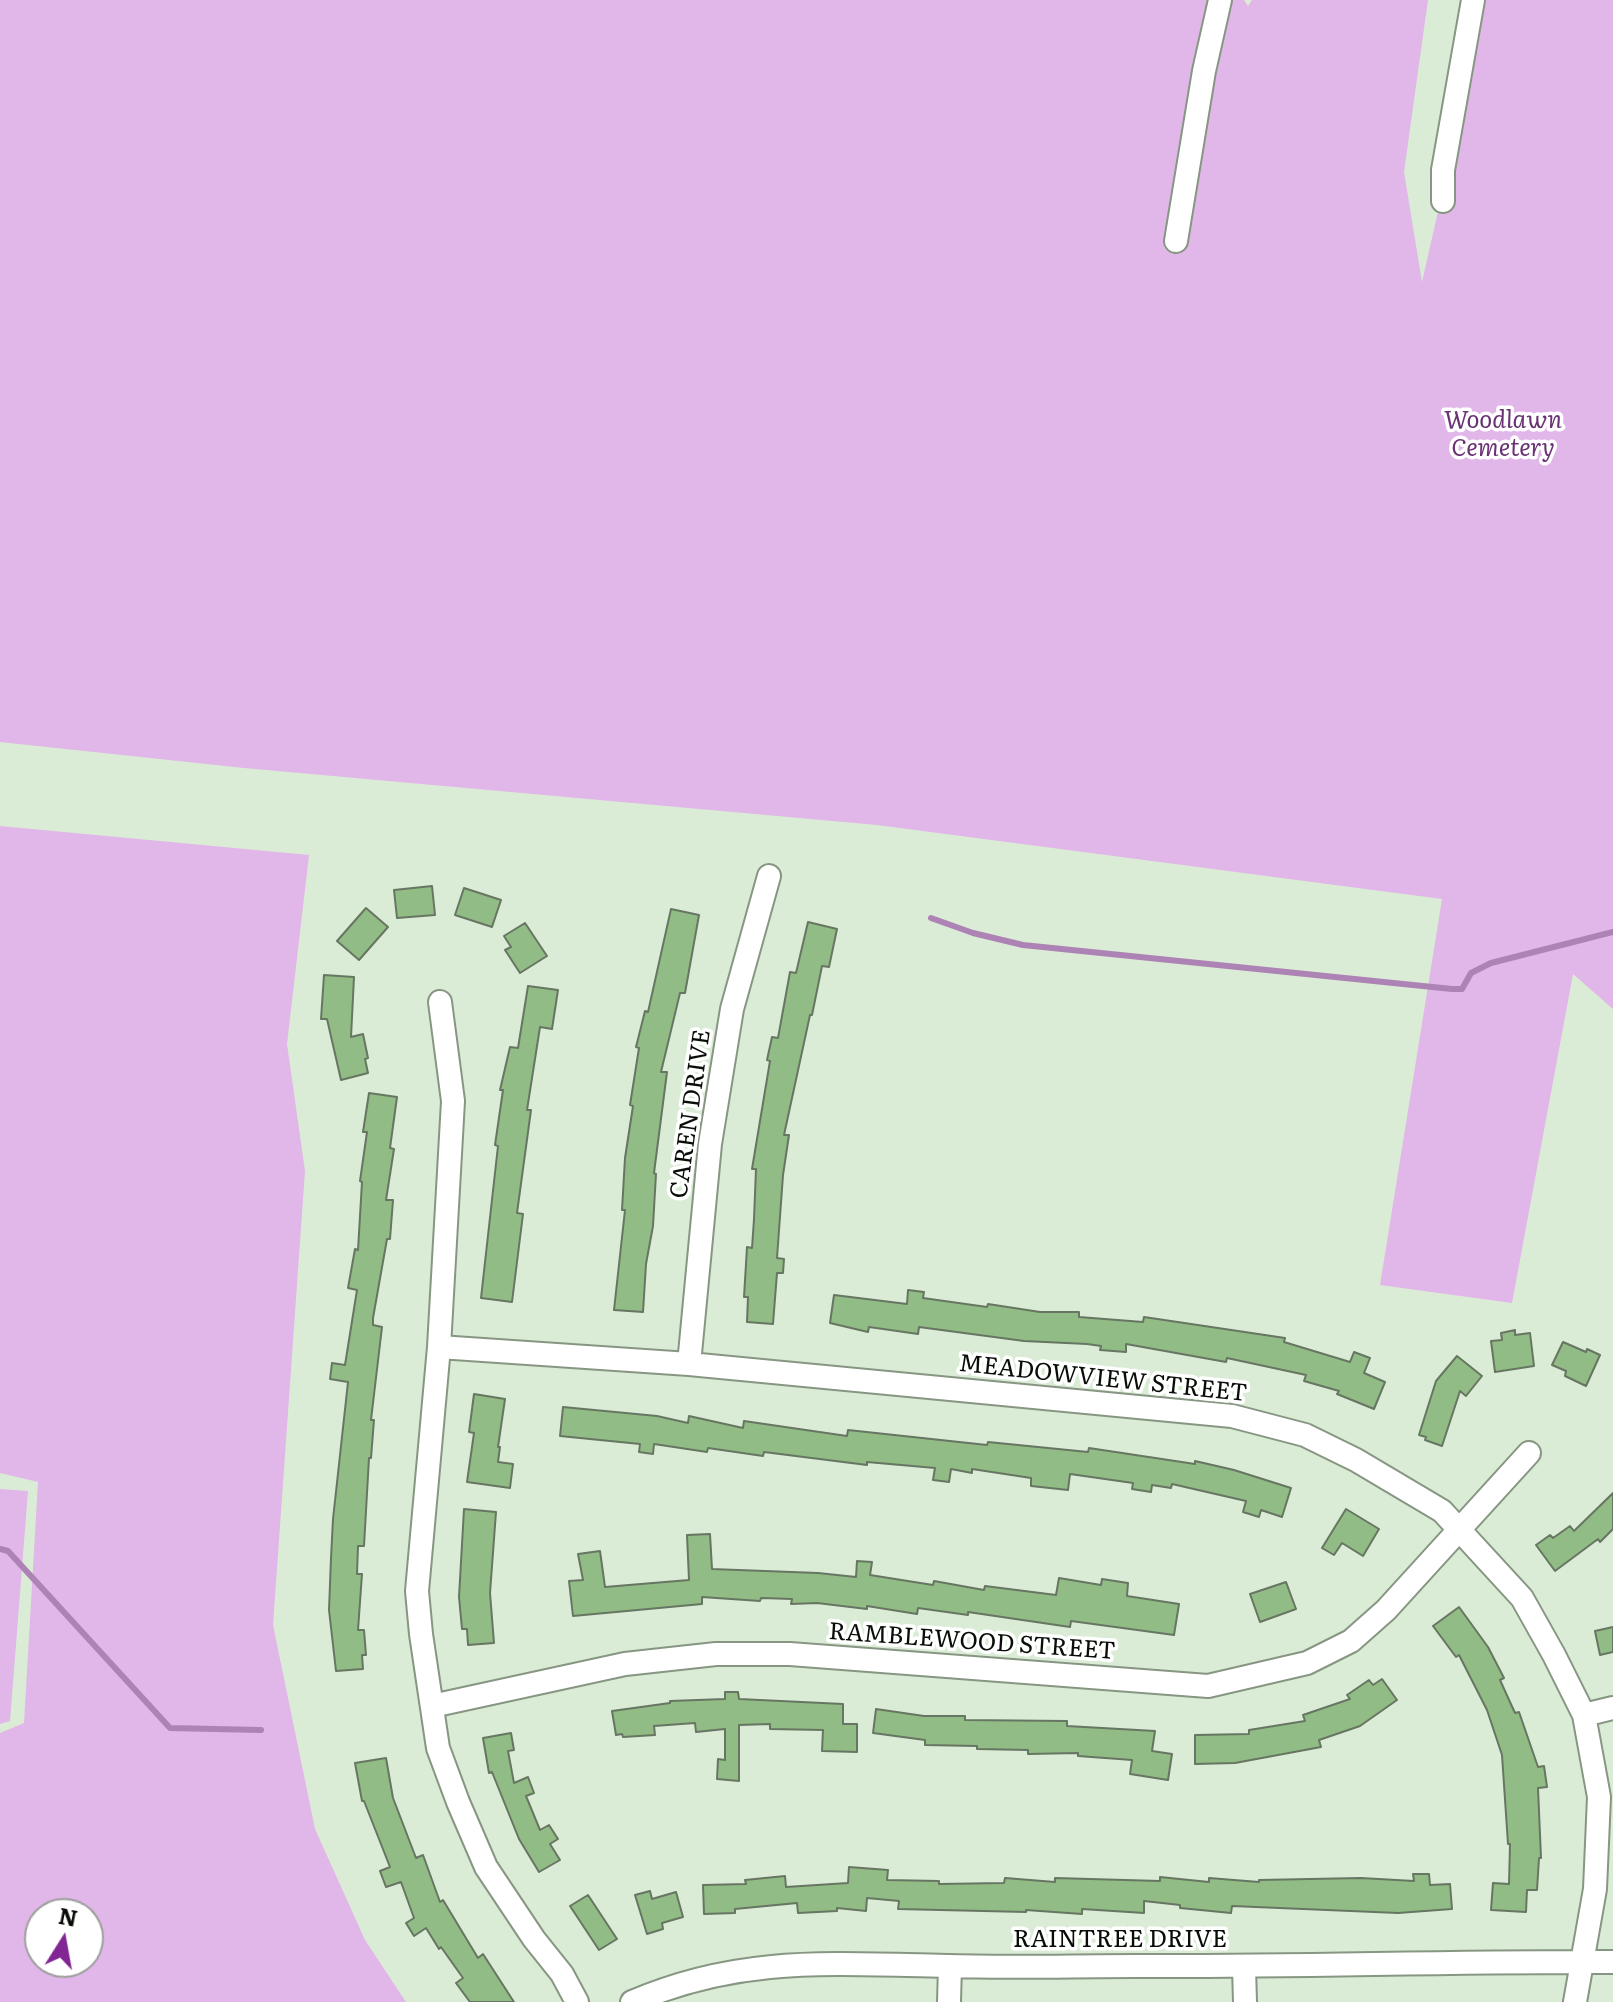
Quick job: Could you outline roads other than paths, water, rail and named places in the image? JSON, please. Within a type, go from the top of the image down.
[{"type":"street","points":[[1176,241],[1204,71],[1220,0]]},
{"type":"street","points":[[1443,201],[1443,170],[1473,0]]},
{"type":"street","name":"CAREN DRIVE","points":[[689,1364],[712,1129],[732,1009],[769,876]]},
{"type":"street","points":[[440,1002],[453,1101],[439,1347],[417,1591],[432,1706],[438,1748],[486,1867],[534,1939],[562,1974],[577,2002]]},
{"type":"street","name":"MEADOWVIEW STREET","points":[[439,1347],[689,1364],[1232,1416],[1305,1435],[1356,1460],[1442,1511],[1522,1598],[1584,1715],[1599,1797],[1595,1889],[1575,2002]]},
{"type":"street","name":"RAMBLEWOOD STREET","points":[[432,1706],[625,1664],[716,1654],[790,1654],[1208,1686],[1270,1674],[1307,1663],[1351,1641],[1386,1610],[1529,1453]]},
{"type":"street","points":[[1584,1715],[1613,1708]]},
{"type":"street","name":"RAINTREE DRIVE","points":[[632,2002],[667,1987],[718,1973],[773,1965],[1244,1967],[1613,1962]]},
{"type":"street","points":[[949,2002],[950,1966]]},
{"type":"street","points":[[1244,1967],[1245,2002]]},
{"type":"waterway","points":[[931,918],[973,933],[1023,945],[1452,989],[1462,989],[1471,973],[1491,963],[1613,932]]},
{"type":"waterway","points":[[0,1549],[8,1551],[170,1728],[261,1730]]},
{"type":"park label","name":"Woodlawn Cemetery","points":[[1503,435]]}]
